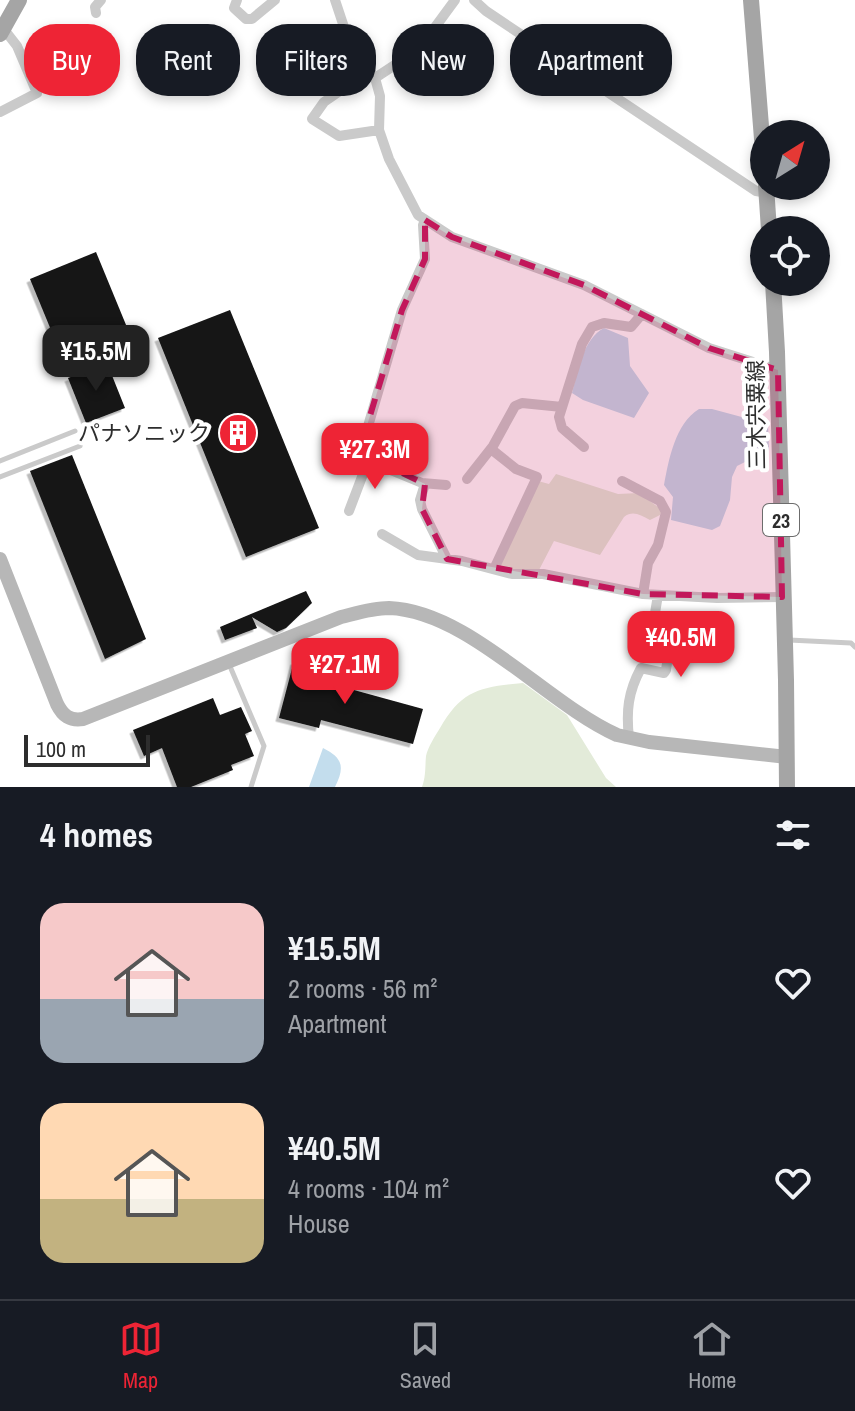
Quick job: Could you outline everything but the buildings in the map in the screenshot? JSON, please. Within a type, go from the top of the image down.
[{"type":"main road","points":[[2,31],[19,0]]},
{"type":"main road","points":[[751,0],[761,120]]},
{"type":"main road","name":"三木宍粟線","points":[[774,296],[787,787]]},
{"type":"street","points":[[96,13],[95,7],[101,0]]},
{"type":"street","points":[[237,0],[234,8],[246,19],[252,19],[275,0]]},
{"type":"street","points":[[335,0],[343,24]]},
{"type":"street","points":[[376,73],[419,49],[455,0]]},
{"type":"street","points":[[474,0],[750,187]]},
{"type":"street","points":[[0,112],[37,93],[17,46],[2,31]]},
{"type":"street","points":[[376,86],[380,96],[379,130],[389,159],[418,215],[425,220],[452,237],[584,285],[709,348],[778,370]]},
{"type":"street","points":[[335,96],[324,102],[312,119],[339,136],[379,130]]},
{"type":"street","points":[[425,220],[425,259],[402,310],[359,457],[425,484],[446,485]]},
{"type":"street","points":[[584,447],[560,425],[562,407],[582,344],[592,327],[604,323],[631,327],[642,314]]},
{"type":"street","points":[[467,479],[491,449],[518,404],[562,407]]},
{"type":"street","points":[[491,449],[516,469],[537,477],[494,569]]},
{"type":"street","points":[[349,511],[368,461]]},
{"type":"street","points":[[622,481],[660,501],[666,512],[658,545],[648,563],[643,594]]},
{"type":"street","points":[[425,484],[421,505],[447,559]]},
{"type":"street","points":[[382,534],[418,555],[512,574],[543,574],[643,594],[782,597]]},
{"type":"street","points":[[0,559],[57,704],[65,717],[71,719],[83,719],[353,614],[387,608],[410,610],[450,625],[607,730],[629,738],[708,750],[787,757]]},
{"type":"street","points":[[629,738],[627,705],[630,688],[641,668],[664,673],[666,670],[670,638],[662,619],[655,613],[658,595]]},
{"type":"lane","points":[[0,461],[75,431]]},
{"type":"lane","points":[[0,477],[80,446]]},
{"type":"lane","points":[[784,640],[851,643],[855,647]]},
{"type":"lane","points":[[229,663],[264,746],[251,787]]},
{"type":"highlighted area","points":[[425,220],[452,237],[584,285],[709,348],[778,370],[782,597],[643,594],[447,559],[422,509],[425,484],[359,452],[402,310],[425,259]]},
{"type":"green space","points":[[556,474],[618,494],[639,493],[662,510],[660,515],[650,520],[634,514],[624,517],[600,555],[554,541],[539,570],[498,567],[538,481],[549,484]]},
{"type":"green space","points":[[523,683],[567,715],[606,778],[616,787],[422,787],[428,749],[456,706],[484,689]]},
{"type":"water","points":[[604,328],[628,338],[630,366],[649,393],[634,418],[572,393],[586,348]]},
{"type":"water","points":[[699,409],[712,409],[768,424],[769,450],[737,466],[732,477],[730,500],[720,526],[712,530],[671,520],[673,497],[664,485],[679,433]]},
{"type":"water","points":[[323,748],[338,759],[341,769],[338,780],[335,787],[309,787]]},
{"type":"place","name":"パナソニック","points":[[238,433]]}]
